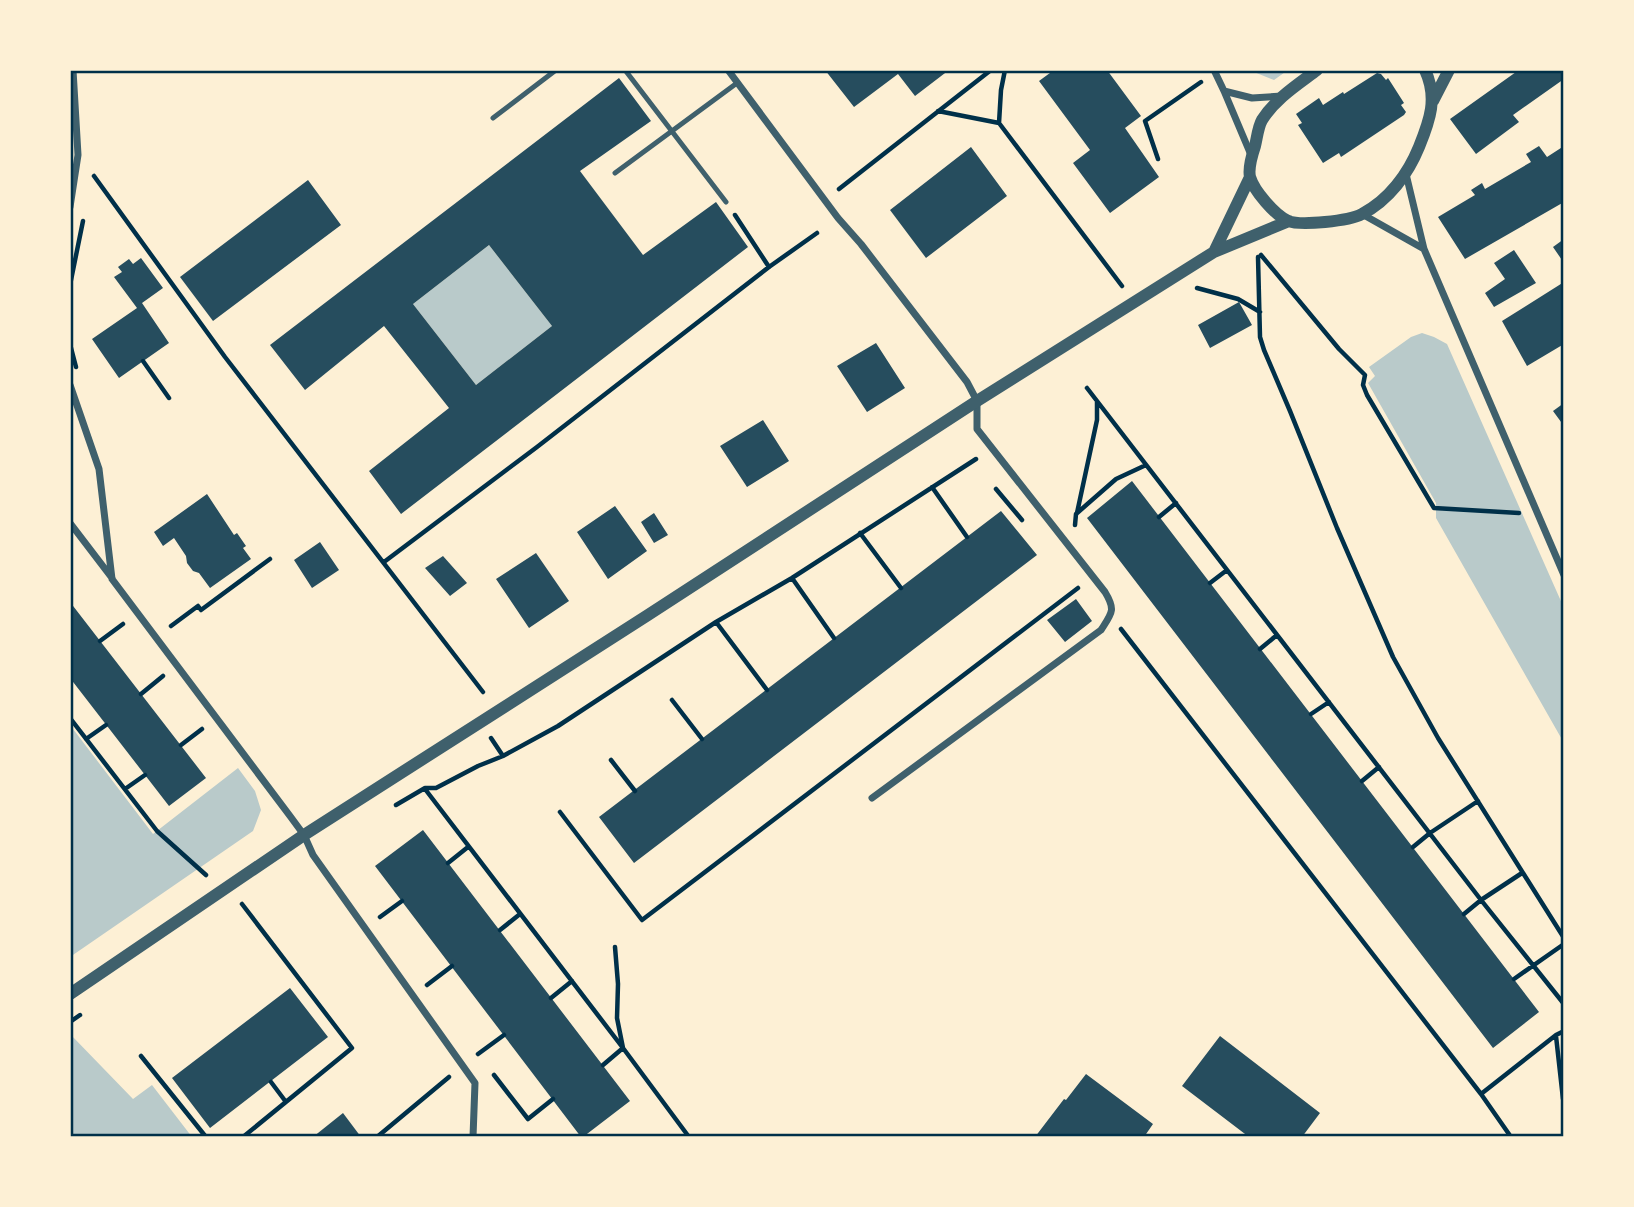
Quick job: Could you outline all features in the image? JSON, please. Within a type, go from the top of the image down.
[{"type":"street","points":[[70,207],[78,155],[73,70]]},
{"type":"street","points":[[728,70],[838,219],[967,382],[976,401],[977,429],[1112,603],[1111,614],[1101,630],[872,798]]},
{"type":"street","points":[[1214,70],[1251,157]]},
{"type":"street","points":[[1214,252],[1250,177],[1251,157],[1261,122],[1283,96],[1317,70]]},
{"type":"street","points":[[1425,70],[1433,101]]},
{"type":"street","points":[[70,993],[304,835],[976,401],[1214,252],[1289,221],[1328,222],[1362,214],[1387,196],[1406,174],[1423,137],[1433,101],[1449,70]]},
{"type":"street","points":[[1224,91],[1252,98],[1283,96]]},
{"type":"street","points":[[1406,174],[1424,249],[1564,575]]},
{"type":"street","points":[[1250,177],[1264,202],[1289,221]]},
{"type":"street","points":[[1362,214],[1424,249]]},
{"type":"street","points":[[70,385],[99,469],[112,579]]},
{"type":"street","points":[[70,523],[304,835],[313,855],[475,1083],[472,1137]]},
{"type":"lane","points":[[493,118],[556,70]]},
{"type":"lane","points":[[625,70],[726,202]]},
{"type":"lane","points":[[615,173],[737,83]]},
{"type":"path","points":[[839,189],[991,70]]},
{"type":"path","points":[[1004,70],[999,122],[1122,287]]},
{"type":"path","points":[[1158,159],[1145,121],[1202,82]]},
{"type":"path","points":[[938,111],[999,122]]},
{"type":"path","points":[[78,155],[225,357],[483,692]]},
{"type":"path","points":[[726,202],[769,267]]},
{"type":"path","points":[[383,562],[817,233]]},
{"type":"path","points":[[1537,514],[1434,508],[1367,395],[1363,385],[1366,375],[1339,349],[1258,252],[1260,337],[1264,350],[1393,657],[1438,738],[1564,938]]},
{"type":"path","points":[[1196,288],[1238,299],[1260,312]]},
{"type":"path","points":[[143,361],[169,398]]},
{"type":"path","points":[[1087,388],[1564,1004]]},
{"type":"path","points":[[1071,548],[1097,420],[1097,401]]},
{"type":"path","points":[[391,808],[425,788],[436,788],[558,726],[716,622],[792,578],[932,487],[978,459],[983,466]]},
{"type":"path","points":[[1076,514],[1116,479],[1146,465]]},
{"type":"path","points":[[993,482],[1017,516],[1026,523]]},
{"type":"path","points":[[932,487],[967,537]]},
{"type":"path","points":[[1159,517],[1176,503]]},
{"type":"path","points":[[860,533],[901,588]]},
{"type":"path","points":[[157,638],[198,606],[201,610],[270,559]]},
{"type":"path","points":[[1210,583],[1227,570]]},
{"type":"path","points":[[792,578],[834,638]]},
{"type":"path","points":[[1071,578],[1097,611],[1123,629],[1481,1094],[1511,1137]]},
{"type":"path","points":[[561,812],[642,920],[1079,587]]},
{"type":"path","points":[[100,641],[137,612]]},
{"type":"path","points":[[716,622],[767,690]]},
{"type":"path","points":[[1260,649],[1277,635]]},
{"type":"path","points":[[141,694],[177,665]]},
{"type":"path","points":[[672,700],[702,739]]},
{"type":"path","points":[[1311,714],[1329,702]]},
{"type":"path","points":[[70,718],[157,831],[205,875]]},
{"type":"path","points":[[181,745],[217,718]]},
{"type":"path","points":[[86,739],[106,725]]},
{"type":"path","points":[[611,760],[635,790]]},
{"type":"path","points":[[1362,781],[1380,767]]},
{"type":"path","points":[[125,789],[145,775]]},
{"type":"path","points":[[425,788],[688,1137]]},
{"type":"path","points":[[1413,847],[1478,801]]},
{"type":"path","points":[[448,863],[468,847]]},
{"type":"path","points":[[1464,914],[1522,873]]},
{"type":"path","points":[[243,1137],[352,1048],[242,904],[252,897]]},
{"type":"path","points":[[365,929],[402,901]]},
{"type":"path","points":[[499,930],[520,914]]},
{"type":"path","points":[[1514,979],[1564,944]]},
{"type":"path","points":[[615,947],[617,1018],[623,1048]]},
{"type":"path","points":[[413,996],[452,966]]},
{"type":"path","points":[[551,998],[572,981]]},
{"type":"path","points":[[70,1022],[90,1009]]},
{"type":"path","points":[[1481,1094],[1564,1031]]},
{"type":"path","points":[[377,1137],[463,1065],[504,1035]]},
{"type":"path","points":[[1556,1035],[1563,1099]]},
{"type":"path","points":[[603,1065],[623,1048]]},
{"type":"path","points":[[141,1056],[205,1137]]},
{"type":"path","points":[[486,1065],[528,1119],[553,1099]]},
{"type":"path","points":[[271,1082],[286,1102]]},
{"type":"shaded area","points":[[1249,70],[1288,70],[1274,80]]},
{"type":"shaded area","points":[[489,245],[552,326],[476,385],[413,304]]},
{"type":"shaded area","points":[[1422,333],[1447,344],[1564,608],[1564,743],[1436,518],[1436,503],[1368,383],[1375,376],[1369,367],[1411,337]]},
{"type":"shaded area","points":[[70,725],[153,834],[238,768],[255,791],[261,810],[253,831],[70,957]]},
{"type":"shaded area","points":[[72,1036],[133,1099],[152,1085],[192,1137],[70,1137]]},
{"type":"building","points":[[825,70],[949,70],[915,96],[898,74],[854,107]]},
{"type":"building","points":[[1054,70],[1107,70],[1141,116],[1125,128],[1159,177],[1110,213],[1073,163],[1090,150],[1039,81]]},
{"type":"building","points":[[1514,70],[1564,70],[1564,79],[1513,115],[1519,122],[1476,154],[1450,119],[1516,72]]},
{"type":"building","points":[[1377,73],[1386,80],[1388,78],[1404,103],[1401,105],[1406,112],[1341,157],[1339,153],[1323,163],[1298,125],[1302,123],[1296,114],[1319,98],[1323,105]]},
{"type":"building","points":[[619,78],[651,121],[580,171],[643,255],[716,202],[748,247],[401,514],[369,471],[449,408],[384,326],[305,390],[270,345]],"holes":[[[489,245],[552,326],[476,385],[413,304]]]},
{"type":"building","points":[[1539,146],[1547,157],[1564,146],[1564,202],[1465,259],[1438,217],[1475,195],[1471,190],[1482,183],[1485,189],[1531,162],[1526,154]]},
{"type":"building","points":[[971,147],[1007,196],[926,258],[890,210]]},
{"type":"building","points":[[308,180],[341,225],[213,321],[180,277]]},
{"type":"building","points":[[1564,239],[1564,263],[1553,247]]},
{"type":"building","points":[[1514,250],[1536,283],[1494,307],[1485,293],[1505,279],[1494,263]]},
{"type":"building","points":[[141,258],[163,288],[142,303],[169,343],[119,378],[92,339],[137,308],[114,277],[122,272],[118,267],[129,259],[133,264]]},
{"type":"building","points":[[1564,282],[1564,344],[1527,366],[1502,321]]},
{"type":"building","points":[[1239,302],[1252,325],[1210,348],[1198,325]]},
{"type":"building","points":[[876,343],[905,388],[867,412],[837,366]]},
{"type":"building","points":[[1564,403],[1564,426],[1553,411]]},
{"type":"building","points":[[763,420],[789,461],[747,487],[720,446]]},
{"type":"building","points":[[1132,481],[1539,1012],[1493,1048],[1087,518]]},
{"type":"building","points":[[207,494],[234,535],[237,533],[246,546],[243,548],[251,559],[210,588],[187,563],[186,556],[174,538],[163,546],[154,532]]},
{"type":"building","points":[[615,506],[647,551],[608,579],[577,532]]},
{"type":"building","points":[[1001,511],[1037,555],[634,863],[599,817]]},
{"type":"building","points":[[654,513],[668,535],[654,543],[641,522]]},
{"type":"building","points":[[320,542],[339,570],[312,588],[294,560]]},
{"type":"building","points":[[536,553],[569,601],[529,628],[496,579]]},
{"type":"building","points":[[443,556],[467,583],[450,596],[425,568]]},
{"type":"building","points":[[1076,599],[1092,621],[1065,642],[1047,620]]},
{"type":"building","points":[[70,602],[206,778],[169,806],[70,678]]},
{"type":"building","points":[[423,830],[630,1101],[583,1137],[375,866]]},
{"type":"building","points":[[290,988],[328,1037],[210,1128],[172,1078]]},
{"type":"building","points":[[1220,1036],[1320,1113],[1302,1137],[1249,1137],[1182,1086]]},
{"type":"building","points":[[1086,1074],[1153,1124],[1144,1137],[1035,1137]]},
{"type":"building","points":[[343,1113],[361,1137],[313,1137]]}]
